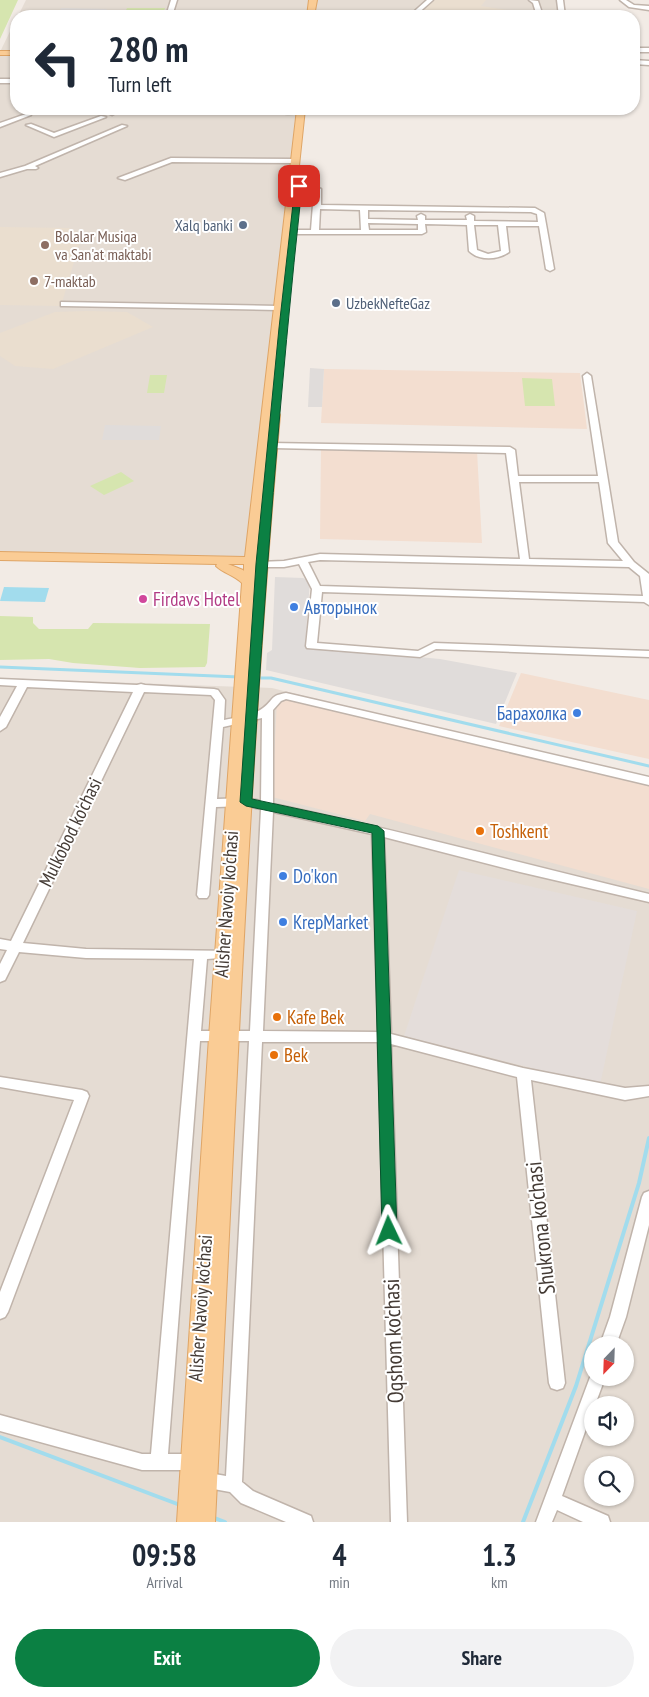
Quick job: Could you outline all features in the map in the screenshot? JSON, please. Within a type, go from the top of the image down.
[{"type":"main road","name":"Alisher Navoiy ko'chasi","points":[[187,1522],[198,1481],[229,954],[247,691],[254,540],[287,259],[295,161],[302,115]]},
{"type":"main road","name":"Alisher Navoiy ko'chasi","points":[[248,667],[248,582],[254,564],[273,444],[278,308],[294,232],[299,186],[303,115]]},
{"type":"main road","points":[[0,562],[223,563],[246,552],[254,540]]},
{"type":"main road","points":[[0,556],[254,564]]},
{"type":"main road","points":[[223,563],[239,573],[248,582]]},
{"type":"main road","name":"Alisher Navoiy ko'chasi","points":[[205,1522],[198,1481],[190,1462],[224,1037]]},
{"type":"street","points":[[419,10],[430,0]]},
{"type":"street","points":[[623,0],[626,5],[649,8]]},
{"type":"street","points":[[0,125],[28,115]]},
{"type":"street","points":[[29,125],[54,135],[98,115]]},
{"type":"street","points":[[0,176],[31,168],[124,126]]},
{"type":"street","points":[[122,178],[171,160],[295,161]]},
{"type":"street","points":[[299,186],[309,187],[318,191],[315,232]]},
{"type":"street","points":[[317,207],[532,210],[540,213],[550,268]]},
{"type":"street","points":[[364,208],[365,232]]},
{"type":"street","points":[[294,232],[420,232],[423,230],[420,208]]},
{"type":"street","points":[[470,209],[472,251],[476,254],[488,256],[505,252],[502,224]]},
{"type":"street","points":[[365,221],[542,224]]},
{"type":"street","points":[[64,304],[278,308]]},
{"type":"street","points":[[317,589],[649,600],[645,575],[631,564],[613,543],[587,376]]},
{"type":"street","points":[[273,444],[510,450],[525,562]]},
{"type":"street","points":[[515,479],[603,479]]},
{"type":"street","points":[[254,564],[284,564],[320,557],[631,564]]},
{"type":"street","points":[[302,561],[317,589],[311,646],[420,654],[434,646],[649,654]]},
{"type":"street","points":[[0,682],[141,687],[214,692],[220,700],[203,895]]},
{"type":"street","points":[[0,727],[24,683]]},
{"type":"street","name":"Mulkobod ko'chasi","points":[[0,977],[141,687]]},
{"type":"street","points":[[234,1485],[267,807],[268,710],[276,698],[286,696],[649,781]]},
{"type":"street","points":[[218,725],[268,710]]},
{"type":"street","points":[[211,803],[239,801],[378,831],[520,868],[649,898]]},
{"type":"street","name":"Oqshom ko'chasi","points":[[378,831],[399,1522]]},
{"type":"street","points":[[0,944],[86,952],[229,954]]},
{"type":"street","points":[[160,1461],[201,955]]},
{"type":"street","points":[[194,1036],[383,1037],[523,1073],[625,1094],[649,1091]]},
{"type":"street","name":"Shukrona ko'chasi","points":[[523,1073],[556,1382]]},
{"type":"street","points":[[0,1082],[82,1096],[0,1312]]},
{"type":"street","points":[[611,1336],[618,1317],[649,1197]]},
{"type":"street","points":[[544,1522],[594,1386]]},
{"type":"street","points":[[0,1423],[142,1462],[190,1462]]},
{"type":"street","points":[[198,1481],[234,1485],[247,1498],[305,1522]]},
{"type":"street","points":[[552,1500],[602,1522]]},
{"type":"shaded area","points":[[26,0],[561,0],[563,10],[21,10]]},
{"type":"shaded area","points":[[434,0],[486,0],[481,6],[507,10],[423,10]]},
{"type":"shaded area","points":[[61,8],[107,9],[106,10],[60,10]]},
{"type":"shaded area","points":[[10,31],[10,115],[300,115],[252,565],[0,560],[0,52]]},
{"type":"shaded area","name":"7-maktab","points":[[0,227],[69,228],[82,235],[61,306],[0,305]]},
{"type":"shaded area","points":[[55,312],[127,312],[153,327],[53,369],[15,366],[0,356],[0,333]]},
{"type":"shaded area","points":[[310,368],[324,369],[322,407],[308,407]]},
{"type":"shaded area","points":[[324,369],[580,373],[587,429],[321,423]]},
{"type":"shaded area","points":[[105,425],[161,426],[159,440],[102,440]]},
{"type":"shaded area","points":[[321,449],[477,451],[482,543],[320,539]]},
{"type":"shaded area","points":[[275,577],[303,578],[310,581],[305,646],[440,659],[517,673],[496,724],[266,670],[267,653],[272,650]]},
{"type":"shaded area","name":"Барахолка","points":[[521,673],[649,700],[649,759],[499,726]]},
{"type":"shaded area","points":[[0,678],[272,688],[649,783],[649,1522],[0,1522]]},
{"type":"shaded area","points":[[285,698],[649,786],[649,889],[370,814],[365,821],[272,797],[277,701]]},
{"type":"shaded area","points":[[459,870],[637,911],[600,1085],[404,1036]]},
{"type":"green space","points":[[0,0],[18,0],[13,10],[10,10],[10,17],[0,39]]},
{"type":"green space","points":[[127,8],[165,8],[164,10],[126,10]]},
{"type":"green space","points":[[150,375],[167,375],[164,393],[147,393]]},
{"type":"green space","points":[[522,378],[552,379],[555,406],[525,406]]},
{"type":"green space","points":[[121,472],[134,481],[104,495],[90,486]]},
{"type":"green space","points":[[0,616],[33,617],[33,623],[39,629],[88,629],[93,623],[210,624],[207,663],[205,667],[140,668],[73,663],[49,659],[0,660]]},
{"type":"water","points":[[4,587],[49,588],[45,602],[0,601]]},
{"type":"waterway","points":[[0,667],[239,677]]},
{"type":"waterway","points":[[255,678],[271,678],[649,766]]},
{"type":"waterway","points":[[523,1522],[576,1386],[639,1183],[649,1138]]},
{"type":"waterway","points":[[0,1437],[180,1505]]},
{"type":"waterway","points":[[212,1517],[225,1522]]},
{"type":"place","name":"Xalq banki","points":[[243,225]]},
{"type":"place","name":"Bolalar Musiqa va San'at maktabi","points":[[45,245]]},
{"type":"place","name":"7-maktab","points":[[34,281]]},
{"type":"place","name":"UzbekNefteGaz","points":[[336,303]]},
{"type":"place","name":"Firdavs Hotel","points":[[143,599]]},
{"type":"place","name":"Авторынок","points":[[294,607]]},
{"type":"place","name":"Барахолка","points":[[577,713]]},
{"type":"place","name":"Toshkent","points":[[480,831]]},
{"type":"place","name":"Do'kon","points":[[283,876]]},
{"type":"place","name":"KrepMarket","points":[[283,922]]},
{"type":"place","name":"Kafe Bek","points":[[277,1017]]},
{"type":"place","name":"Bek","points":[[274,1055]]},
{"type":"route","points":[[299,186],[283,328],[261,564],[246,802],[378,831],[389,1231]]}]
